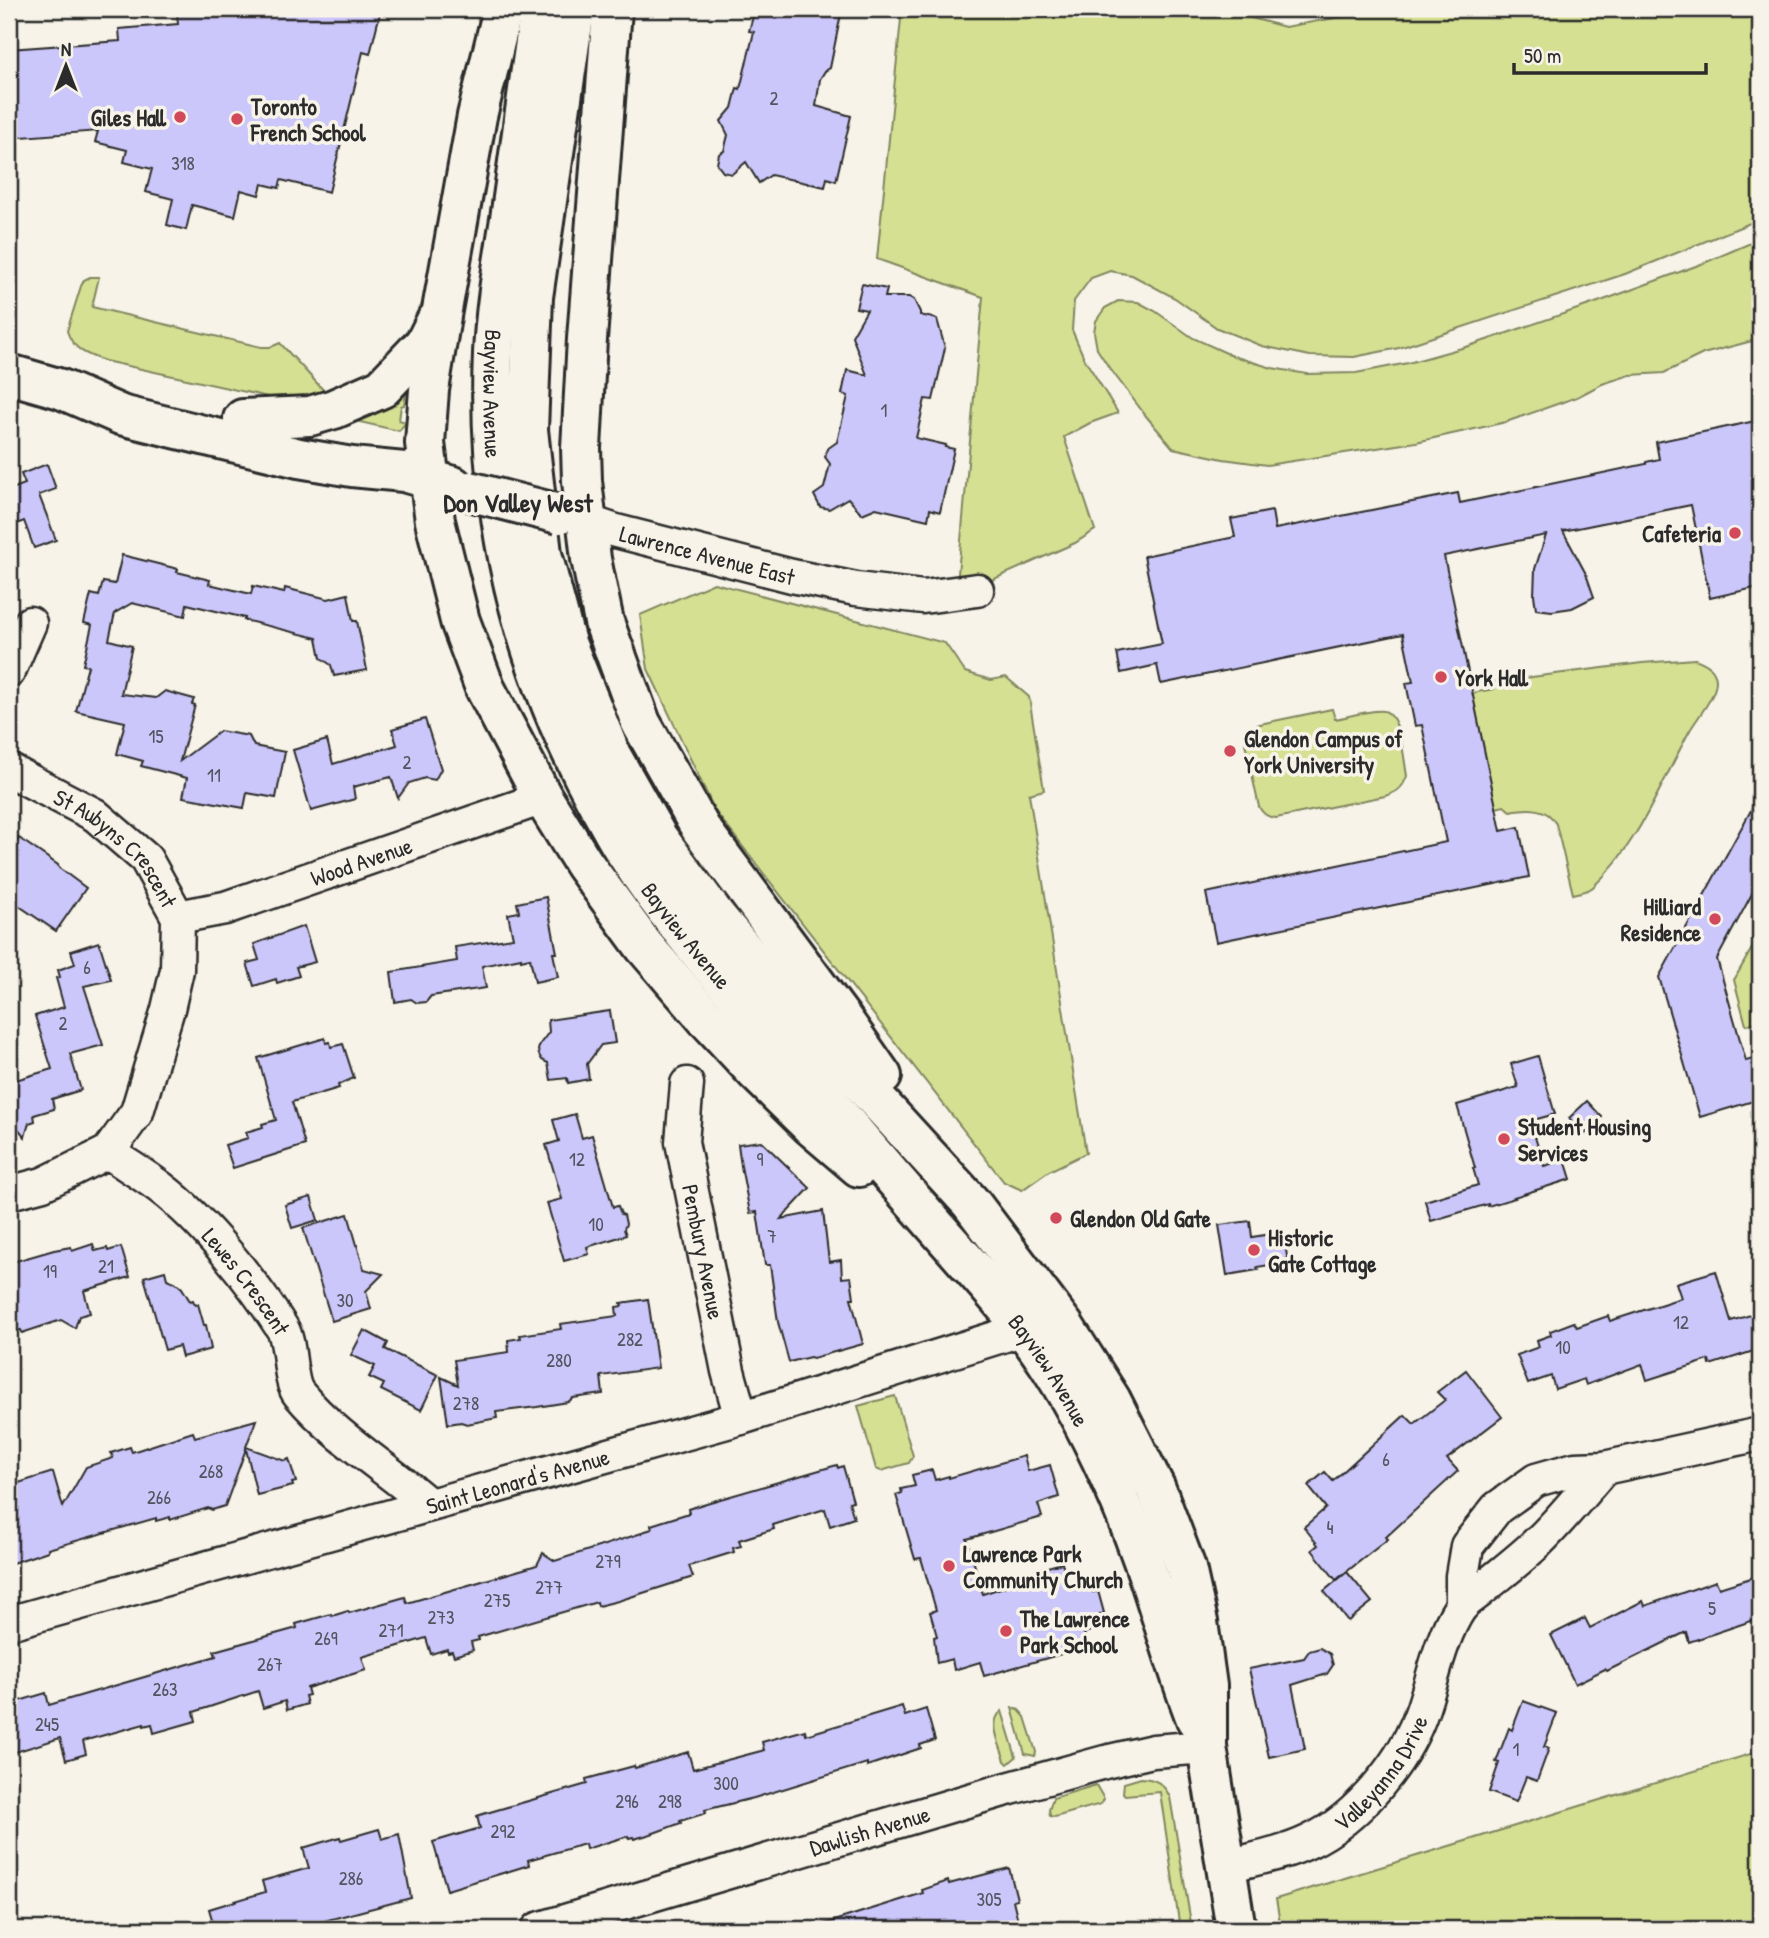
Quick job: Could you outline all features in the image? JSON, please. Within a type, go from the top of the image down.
[{"type":"main road","points":[[503,9],[477,116],[442,310],[429,390],[425,443],[417,476],[435,521],[460,621],[485,688],[543,798],[584,864],[644,946],[705,1017],[811,1126],[956,1250]]},
{"type":"main road","name":"Bayview Avenue","points":[[540,9],[493,347],[491,418],[500,509],[512,581],[531,650],[551,707],[573,757],[623,849],[682,932],[1024,1329],[1051,1367],[1092,1440],[1121,1501],[1182,1685],[1207,1747]]},
{"type":"main road","name":"Bayview Avenue","points":[[575,9],[533,297],[528,430],[542,554],[566,643],[611,755],[658,838],[717,918],[795,1012],[971,1203],[1070,1337],[1111,1400],[1156,1489],[1186,1569],[1198,1622],[1207,1686],[1207,1747],[1236,1929]]},
{"type":"main road","points":[[612,9],[588,325],[582,481],[573,518],[591,559],[604,622],[641,723],[701,829],[843,1020],[971,1203]]},
{"type":"main road","points":[[243,419],[310,416],[334,409],[382,388],[425,343],[442,310]]},
{"type":"main road","name":"Lawrence Avenue East","points":[[9,374],[61,389],[121,415],[299,458],[417,476],[573,518]]},
{"type":"main road","name":"Lawrence Avenue East","points":[[61,389],[138,396],[329,440],[369,454],[417,476]]},
{"type":"street","name":"Lawrence Avenue East","points":[[573,518],[792,576],[856,589],[923,597],[977,590]]},
{"type":"street","points":[[9,671],[30,623]]},
{"type":"street","name":"St Aubyns Crescent","points":[[9,770],[95,815],[146,859],[178,917],[177,970],[168,1009],[137,1112],[108,1152]]},
{"type":"street","name":"Wood Avenue","points":[[178,917],[225,908],[543,798]]},
{"type":"street","name":"Pembury Avenue","points":[[688,1084],[682,1142],[728,1371],[741,1418]]},
{"type":"street","points":[[9,1193],[43,1184],[108,1152]]},
{"type":"street","name":"Lewes Crescent","points":[[108,1152],[162,1189],[238,1267],[284,1331],[297,1391],[344,1439],[398,1478],[428,1504]]},
{"type":"street","name":"Saint Leonard's Avenue","points":[[9,1623],[741,1418],[1024,1329]]},
{"type":"street","name":"Valleyanna Drive","points":[[1462,1606],[1466,1546],[1497,1508],[1536,1480],[1575,1469],[1604,1468],[1760,1434]]},
{"type":"street","name":"Valleyanna Drive","points":[[1227,1866],[1282,1851],[1324,1834],[1374,1790],[1415,1731],[1441,1652],[1462,1606],[1538,1543],[1604,1468]]},
{"type":"street","name":"Dawlish Avenue","points":[[538,1929],[1105,1762],[1153,1751],[1207,1747]]},
{"type":"green space","points":[[902,9],[1218,9],[1285,27],[1368,12],[1370,9],[1760,9],[1760,219],[1625,274],[1399,348],[1354,357],[1310,356],[1262,346],[1217,328],[1175,298],[1132,275],[1110,271],[1091,278],[1074,301],[1072,330],[1084,358],[1118,413],[1090,423],[1064,437],[1095,530],[1075,543],[956,596],[983,297],[877,259]]},
{"type":"green space","points":[[1760,239],[1760,337],[1752,341],[1703,354],[1664,373],[1630,375],[1602,384],[1577,397],[1506,422],[1416,442],[1267,465],[1173,448],[1108,366],[1097,349],[1094,332],[1096,321],[1105,308],[1118,301],[1138,302],[1193,338],[1233,356],[1272,368],[1307,374],[1356,373],[1408,363],[1469,346],[1601,301]]},
{"type":"green space","points":[[99,277],[92,307],[261,347],[280,343],[326,393],[302,398],[273,398],[105,361],[87,354],[73,343],[67,331],[81,286],[84,280]]},
{"type":"green space","points":[[407,385],[399,420],[406,422],[399,431],[342,418]]},
{"type":"green space","points":[[714,583],[945,643],[965,672],[991,680],[1006,677],[1029,697],[1044,790],[1029,794],[1086,1153],[1049,1171],[1022,1190],[1004,1182],[715,811],[648,669],[640,615]]},
{"type":"green space","points":[[1695,659],[1714,672],[1716,682],[1712,697],[1689,732],[1636,833],[1623,852],[1593,887],[1573,894],[1556,824],[1552,818],[1542,811],[1510,811],[1504,806],[1496,808],[1472,693],[1494,689],[1492,682]]},
{"type":"green space","points":[[1332,709],[1335,719],[1373,711],[1390,714],[1398,729],[1403,749],[1407,776],[1404,784],[1385,796],[1276,818],[1266,815],[1259,807],[1245,743],[1248,733],[1260,724]]},
{"type":"green space","points":[[1760,934],[1760,1021],[1746,1025],[1734,980]]},
{"type":"green space","points":[[895,1396],[913,1456],[909,1463],[881,1471],[876,1469],[858,1406]]},
{"type":"green space","points":[[1012,1708],[1019,1710],[1025,1717],[1035,1756],[1025,1754]]},
{"type":"green space","points":[[1002,1711],[1016,1757],[1008,1764],[995,1728]]},
{"type":"green space","points":[[1760,1751],[1760,1929],[1281,1929],[1276,1899]]},
{"type":"green space","points":[[1141,1778],[1158,1783],[1170,1797],[1192,1929],[1180,1929],[1160,1792],[1123,1793],[1124,1783]]},
{"type":"green space","points":[[1096,1785],[1104,1799],[1101,1804],[1055,1817],[1050,1816],[1053,1798]]},
{"type":"building","name":"Giles Hall","points":[[205,9],[381,9],[370,54],[363,52],[329,192],[281,180],[279,188],[262,184],[259,195],[241,190],[235,216],[192,205],[186,230],[167,225],[173,199],[146,192],[152,169],[124,162],[127,150],[95,142],[98,131],[9,138],[9,49],[120,41],[119,29],[178,24],[177,14],[205,12]]},
{"type":"building","points":[[755,9],[842,9],[830,68],[820,79],[816,106],[851,116],[836,181],[827,178],[825,187],[771,175],[759,183],[746,162],[732,174],[723,172],[717,164],[728,135],[721,121],[732,108],[737,88],[740,89],[754,32],[749,31]]},
{"type":"building","points":[[862,284],[887,289],[885,297],[909,297],[914,300],[920,315],[937,319],[945,348],[933,400],[925,399],[916,438],[954,449],[940,512],[930,509],[928,520],[876,508],[862,514],[848,498],[829,509],[820,507],[814,495],[824,488],[830,464],[825,457],[827,449],[837,442],[848,396],[842,394],[847,370],[867,375],[852,336],[867,310],[856,308]]},
{"type":"building","name":"York Hall","points":[[1760,420],[1760,567],[1755,568],[1759,587],[1710,598],[1691,505],[1563,531],[1586,574],[1594,597],[1572,608],[1552,611],[1536,609],[1535,569],[1546,535],[1444,556],[1501,831],[1519,827],[1529,877],[1216,942],[1206,893],[1446,842],[1422,725],[1415,726],[1406,683],[1413,682],[1403,634],[1161,684],[1157,665],[1121,673],[1117,653],[1162,644],[1144,556],[1235,537],[1231,519],[1272,511],[1275,529],[1458,493],[1460,503],[1646,464],[1659,459],[1656,442]]},
{"type":"building","points":[[47,464],[56,489],[39,495],[56,540],[34,548],[24,521],[9,527],[9,490],[25,484],[21,474]]},
{"type":"building","points":[[122,555],[178,569],[177,572],[210,580],[209,584],[251,594],[253,586],[284,593],[285,588],[328,599],[348,594],[353,621],[357,621],[367,670],[334,676],[331,665],[321,658],[317,638],[187,604],[185,616],[132,603],[115,613],[109,640],[132,646],[121,694],[156,698],[165,691],[194,699],[192,704],[195,705],[180,761],[220,731],[249,736],[254,746],[285,752],[276,798],[247,793],[244,808],[183,797],[187,778],[141,766],[143,761],[117,754],[125,722],[76,711],[88,666],[83,665],[92,625],[84,623],[91,594],[99,596],[103,582],[115,584]]},
{"type":"building","points":[[425,719],[441,769],[435,780],[425,778],[409,783],[398,798],[391,777],[353,787],[355,799],[311,811],[293,750],[327,740],[333,764],[397,745],[392,729]]},
{"type":"building","name":"Hilliard Residence","points":[[1760,794],[1760,879],[1717,959],[1746,1061],[1760,1057],[1760,1099],[1700,1117],[1659,977]]},
{"type":"building","points":[[19,838],[86,888],[56,931],[9,899],[9,852]]},
{"type":"building","points":[[546,897],[557,953],[553,953],[558,977],[535,982],[530,958],[521,958],[482,966],[486,988],[431,996],[426,1002],[417,1003],[411,999],[395,1002],[391,972],[457,961],[455,947],[513,938],[508,914],[519,912],[517,903]]},
{"type":"building","points":[[304,926],[315,962],[296,967],[299,976],[254,986],[247,963],[259,960],[254,944]]},
{"type":"building","points":[[99,942],[111,980],[84,986],[103,1045],[70,1054],[81,1090],[52,1099],[54,1109],[34,1115],[35,1121],[29,1123],[25,1137],[16,1126],[9,1129],[9,1082],[52,1069],[35,1016],[64,1007],[56,978],[60,977],[58,970],[75,964],[71,951]]},
{"type":"building","points":[[610,1011],[615,1043],[601,1045],[587,1064],[589,1079],[568,1083],[567,1078],[551,1080],[548,1063],[542,1060],[538,1050],[549,1032],[548,1020]]},
{"type":"building","points":[[325,1038],[331,1047],[343,1044],[354,1078],[338,1085],[339,1088],[292,1102],[305,1145],[233,1168],[225,1145],[248,1138],[246,1132],[276,1120],[258,1058]]},
{"type":"building","name":"Student Housing Services","points":[[1538,1056],[1555,1114],[1530,1121],[1544,1166],[1565,1160],[1571,1179],[1515,1198],[1431,1221],[1425,1201],[1478,1185],[1457,1105],[1518,1087],[1511,1064]]},
{"type":"building","points":[[1587,1101],[1602,1117],[1585,1134],[1569,1118]]},
{"type":"building","points":[[575,1114],[582,1138],[592,1135],[613,1207],[618,1206],[624,1215],[626,1235],[587,1247],[589,1254],[564,1261],[547,1203],[562,1199],[546,1145],[559,1141],[553,1120]]},
{"type":"building","points":[[761,1141],[810,1188],[781,1219],[823,1211],[829,1262],[841,1260],[842,1278],[851,1277],[854,1298],[851,1298],[863,1344],[789,1362],[778,1322],[770,1265],[765,1265],[757,1212],[750,1213],[738,1144]]},
{"type":"building","points":[[311,1197],[318,1220],[292,1228],[285,1205]]},
{"type":"building","points":[[348,1214],[364,1269],[383,1274],[366,1291],[371,1309],[332,1321],[303,1228]]},
{"type":"building","name":"Historic Gate Cottage","points":[[1250,1221],[1252,1237],[1283,1232],[1288,1262],[1227,1275],[1219,1225]]},
{"type":"building","points":[[93,1244],[95,1251],[121,1247],[130,1277],[84,1291],[90,1313],[79,1316],[75,1328],[61,1320],[22,1333],[21,1330],[9,1333],[9,1263],[54,1250],[71,1247],[72,1251]]},
{"type":"building","points":[[165,1271],[167,1279],[182,1288],[190,1301],[198,1304],[211,1349],[182,1357],[179,1346],[165,1350],[144,1277]]},
{"type":"building","points":[[1716,1271],[1731,1321],[1760,1312],[1760,1349],[1710,1365],[1709,1360],[1647,1380],[1642,1364],[1586,1385],[1584,1379],[1555,1389],[1551,1376],[1528,1384],[1517,1355],[1539,1347],[1537,1340],[1551,1335],[1550,1331],[1574,1322],[1577,1327],[1608,1316],[1610,1321],[1681,1298],[1676,1283]]},
{"type":"building","points":[[648,1299],[658,1368],[601,1376],[603,1394],[496,1412],[497,1418],[467,1424],[448,1424],[441,1377],[458,1385],[454,1360],[509,1352],[508,1340],[521,1338],[520,1335],[561,1329],[560,1324],[617,1316],[616,1307],[622,1306],[621,1303]]},
{"type":"building","points":[[364,1330],[388,1343],[385,1349],[438,1375],[421,1410],[381,1390],[384,1384],[369,1377],[375,1366],[351,1355]]},
{"type":"building","points":[[1466,1370],[1502,1417],[1447,1459],[1458,1471],[1386,1537],[1388,1539],[1336,1580],[1312,1550],[1318,1545],[1304,1527],[1326,1508],[1308,1486],[1325,1472],[1333,1481],[1405,1415],[1414,1424],[1445,1400],[1437,1392]]},
{"type":"building","points":[[256,1420],[246,1447],[285,1461],[289,1459],[296,1482],[292,1483],[293,1486],[257,1495],[246,1449],[225,1506],[212,1510],[208,1508],[170,1520],[170,1517],[156,1521],[156,1518],[48,1549],[9,1564],[9,1486],[53,1472],[63,1507],[86,1467],[113,1458],[111,1453],[130,1447],[132,1452],[193,1432],[195,1437]]},
{"type":"building","name":"Lawrence Park Community Church","points":[[1024,1456],[1028,1471],[1050,1465],[1059,1497],[1038,1504],[1042,1517],[967,1539],[983,1594],[1021,1581],[1019,1575],[1062,1563],[1070,1586],[1091,1580],[1093,1592],[1098,1591],[1104,1613],[1099,1615],[1105,1627],[1084,1633],[1088,1646],[1044,1659],[984,1676],[980,1662],[954,1670],[952,1659],[937,1663],[934,1637],[937,1636],[930,1612],[936,1610],[921,1558],[915,1559],[896,1495],[902,1493],[901,1489],[915,1486],[912,1475],[932,1470],[935,1480],[949,1478]]},
{"type":"building","points":[[837,1465],[838,1468],[843,1466],[853,1501],[849,1502],[854,1518],[830,1526],[825,1509],[773,1525],[774,1529],[739,1540],[741,1546],[733,1548],[734,1552],[689,1566],[693,1577],[618,1601],[598,1606],[597,1602],[478,1637],[479,1640],[471,1642],[473,1650],[454,1656],[452,1651],[448,1652],[447,1649],[431,1654],[426,1638],[362,1657],[366,1670],[307,1688],[307,1704],[287,1710],[285,1701],[263,1708],[258,1691],[194,1712],[196,1721],[154,1733],[152,1724],[144,1724],[83,1741],[86,1754],[66,1760],[60,1738],[9,1754],[9,1704],[46,1693],[49,1705],[216,1656],[214,1651],[297,1628],[296,1624],[405,1597],[407,1603],[537,1565],[543,1553],[555,1561],[642,1533],[652,1529],[651,1525],[689,1513],[688,1509]]},
{"type":"building","points":[[1347,1572],[1372,1602],[1348,1621],[1324,1591]]},
{"type":"building","points":[[1760,1575],[1760,1618],[1689,1642],[1686,1632],[1575,1684],[1551,1635],[1585,1618],[1590,1628],[1643,1601],[1645,1606],[1716,1581],[1719,1588]]},
{"type":"building","points":[[1320,1648],[1330,1654],[1333,1665],[1327,1674],[1292,1685],[1305,1749],[1269,1757],[1249,1669],[1304,1658],[1309,1651]]},
{"type":"building","points":[[1523,1701],[1557,1713],[1544,1747],[1549,1748],[1537,1781],[1526,1777],[1516,1802],[1489,1792],[1499,1763],[1496,1762]]},
{"type":"building","points":[[902,1706],[905,1716],[926,1709],[935,1740],[920,1745],[921,1748],[867,1766],[867,1763],[754,1798],[705,1810],[706,1813],[651,1834],[634,1839],[628,1836],[586,1849],[585,1844],[528,1860],[529,1865],[447,1890],[433,1842],[480,1828],[477,1816],[587,1784],[586,1779],[688,1752],[693,1769],[764,1750],[762,1742],[805,1730],[806,1735]]},
{"type":"building","points":[[379,1829],[382,1839],[399,1834],[411,1898],[294,1929],[215,1929],[209,1909],[265,1892],[262,1881],[309,1868],[303,1848]]},
{"type":"building","points":[[1009,1868],[1017,1899],[1013,1900],[1020,1929],[822,1929],[821,1925],[923,1893],[922,1890],[948,1881],[949,1884]]},
{"type":"place","name":"Giles Hall","points":[[180,117]]},
{"type":"place","name":"Toronto French School","points":[[237,119]]},
{"type":"place","name":"Cafeteria","points":[[1735,533]]},
{"type":"place","name":"York Hall","points":[[1441,677]]},
{"type":"place","name":"Glendon Campus of York University","points":[[1230,751]]},
{"type":"place","name":"Hilliard Residence","points":[[1715,919]]},
{"type":"place","name":"Student Housing Services","points":[[1504,1139]]},
{"type":"place","name":"Glendon Old Gate","points":[[1056,1218]]},
{"type":"place","name":"Historic Gate Cottage","points":[[1254,1250]]},
{"type":"place","name":"Lawrence Park Community Church","points":[[949,1566]]},
{"type":"place","name":"The Lawrence Park School","points":[[1006,1631]]},
{"type":"district","name":"Don Valley West","points":[[518,502]]}]
